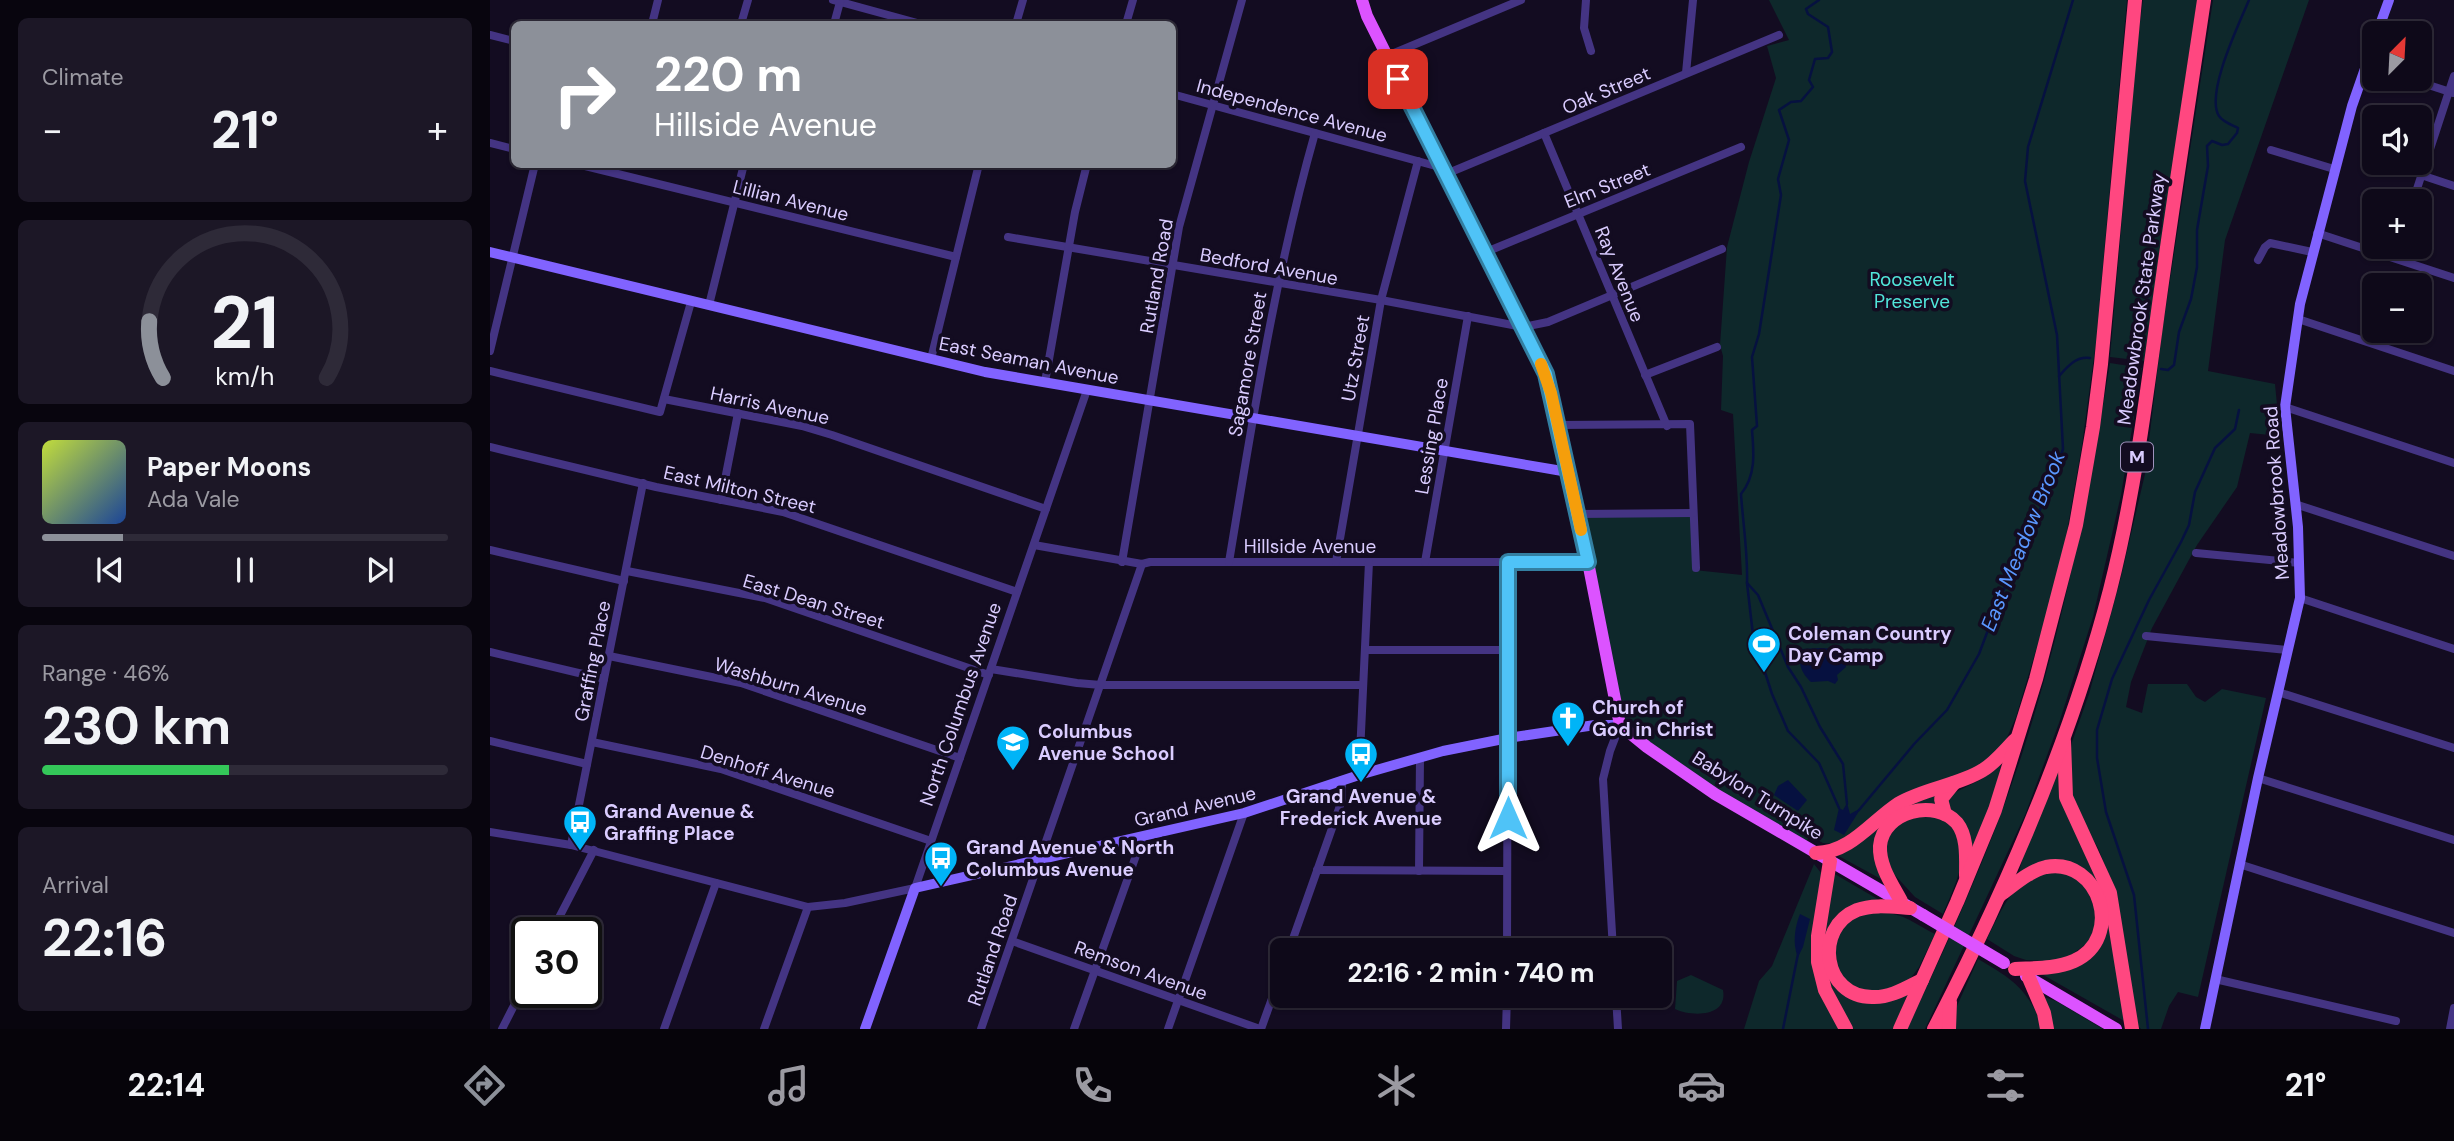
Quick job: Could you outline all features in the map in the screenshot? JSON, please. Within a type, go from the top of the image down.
[{"type":"highway","name":"Meadowbrook State Parkway","points":[[1900,1029],[1995,810],[2063,581],[2076,525],[2093,426],[2135,0]]},
{"type":"highway","name":"Meadowbrook State Parkway","points":[[1934,1029],[1999,895],[2064,735],[2090,660],[2109,591],[2128,508],[2141,431],[2204,0]]},
{"type":"highway","points":[[2064,735],[2066,797],[2109,893],[2132,1029]]},
{"type":"highway","points":[[1816,853],[1830,852],[1848,844],[1896,806],[1912,797],[1985,769],[2018,738]]},
{"type":"highway","points":[[1945,814],[1941,799],[1954,783]]},
{"type":"highway","points":[[1911,908],[1882,863],[1880,847],[1888,828],[1897,818],[1918,810],[1945,814],[1957,824],[1965,843],[1966,880]]},
{"type":"highway","points":[[1830,861],[1818,936],[1818,962],[1825,990],[1846,1029]]},
{"type":"highway","points":[[1999,895],[2032,872],[2055,867],[2071,870],[2085,878],[2095,891],[2103,913],[2098,937],[2090,950],[2080,958],[2057,967],[2010,966]]},
{"type":"highway","points":[[1911,908],[1865,908],[1844,918],[1833,931],[1828,944],[1829,963],[1842,985],[1863,997],[1890,995],[1922,980]]},
{"type":"highway","points":[[2029,978],[2044,1013],[2047,1029]]},
{"type":"highway","points":[[1949,1029],[1950,999]]},
{"type":"main road","points":[[1362,0],[1387,56],[1546,374],[1588,562],[1620,725]]},
{"type":"main road","name":"Babylon Turnpike","points":[[1620,725],[1647,747],[1715,793],[2116,1029]]},
{"type":"street","points":[[653,21],[658,0]]},
{"type":"street","points":[[742,21],[748,0]]},
{"type":"street","points":[[1018,21],[1023,0]]},
{"type":"street","points":[[1127,21],[1133,0]]},
{"type":"street","name":"Rutland Road","points":[[1122,562],[1179,227],[1242,0]]},
{"type":"street","points":[[1493,0],[1497,10]]},
{"type":"street","points":[[1387,56],[1521,0]]},
{"type":"street","points":[[1587,0],[1584,28],[1591,51]]},
{"type":"street","points":[[1686,73],[1693,0]]},
{"type":"street","points":[[2381,21],[2389,0]]},
{"type":"street","points":[[834,21],[837,1],[910,21]]},
{"type":"street","points":[[490,35],[511,40]]},
{"type":"street","name":"Oak Street","points":[[1445,171],[1544,133],[1779,35]]},
{"type":"street","points":[[2432,145],[2451,93],[2454,76]]},
{"type":"street","points":[[2432,87],[2451,93]]},
{"type":"street","name":"Meadowbrook Road","points":[[2205,1029],[2239,864],[2300,598],[2300,563],[2286,407],[2298,319],[2334,169],[2362,89]]},
{"type":"street","name":"Independence Avenue","points":[[1176,95],[1418,161],[1445,171]]},
{"type":"street","name":"Sagamore Street","points":[[1229,562],[1277,283],[1294,207],[1315,133]]},
{"type":"street","name":"Ray Avenue","points":[[1544,133],[1667,426]]},
{"type":"street","points":[[490,143],[511,148]]},
{"type":"street","name":"Elm Street","points":[[1486,252],[1741,147]]},
{"type":"street","points":[[2270,150],[2334,169]]},
{"type":"street","name":"Utz Street","points":[[1336,562],[1381,300],[1418,161]]},
{"type":"street","points":[[490,351],[534,168]]},
{"type":"street","name":"Lillian Avenue","points":[[593,168],[956,257]]},
{"type":"street","points":[[709,305],[743,168]]},
{"type":"street","points":[[931,359],[978,168]]},
{"type":"street","points":[[1045,382],[1075,212],[1086,168]]},
{"type":"street","points":[[2417,189],[2421,175],[2454,186]]},
{"type":"street","points":[[2317,233],[2362,248]]},
{"type":"street","name":"Bedford Avenue","points":[[1008,237],[1381,300],[1523,327]]},
{"type":"street","points":[[2258,260],[2264,247],[2270,243],[2312,252]]},
{"type":"street","points":[[1523,327],[1548,322],[1722,249]]},
{"type":"street","name":"East Seaman Avenue","points":[[490,252],[985,372],[1568,472]]},
{"type":"street","points":[[2397,259],[2454,278]]},
{"type":"street","points":[[664,399],[691,302]]},
{"type":"street","name":"Lessing Place","points":[[1425,562],[1468,316]]},
{"type":"street","points":[[2298,319],[2454,371]]},
{"type":"street","points":[[1645,375],[1717,346]]},
{"type":"street","name":"Harris Avenue","points":[[490,371],[660,412],[664,399],[832,435],[1046,509]]},
{"type":"street","name":"North Columbus Avenue","points":[[865,1029],[1087,390]]},
{"type":"street","points":[[2286,407],[2454,463]]},
{"type":"street","points":[[721,500],[738,413]]},
{"type":"street","points":[[1558,425],[1690,424],[1696,568]]},
{"type":"street","name":"East Milton Street","points":[[490,447],[643,483],[793,514],[1017,592]]},
{"type":"street","name":"Graffing Place","points":[[571,845],[643,483]]},
{"type":"street","points":[[2295,504],[2454,556]]},
{"type":"street","points":[[1577,513],[1693,513]]},
{"type":"street","name":"Hillside Avenue","points":[[1034,545],[1142,564],[1588,562]]},
{"type":"street","points":[[490,550],[624,581]]},
{"type":"street","points":[[2196,553],[2300,563]]},
{"type":"street","points":[[1359,775],[1369,562]]},
{"type":"street","points":[[1507,938],[1508,562]]},
{"type":"street","name":"Rutland Road","points":[[981,1029],[1142,564]]},
{"type":"street","name":"East Dean Street","points":[[627,571],[765,598],[990,672],[1101,685],[1363,685]]},
{"type":"street","points":[[2300,598],[2452,648],[2454,637]]},
{"type":"street","points":[[2146,636],[2287,650]]},
{"type":"street","points":[[1365,650],[1508,650]]},
{"type":"street","points":[[490,652],[604,679]]},
{"type":"street","name":"Washburn Avenue","points":[[609,656],[741,683],[960,758]]},
{"type":"street","points":[[2278,692],[2454,748]]},
{"type":"street","name":"Grand Avenue","points":[[490,832],[594,850],[808,907],[845,903],[915,888],[1244,813],[1420,757],[1508,738],[1595,725],[1620,725]]},
{"type":"street","points":[[1612,938],[1603,779],[1620,725]]},
{"type":"street","points":[[490,741],[587,764]]},
{"type":"street","name":"Denhoff Avenue","points":[[592,742],[721,769],[931,841]]},
{"type":"street","points":[[1419,871],[1420,757]]},
{"type":"street","points":[[2258,778],[2454,840]]},
{"type":"street","points":[[1293,938],[1342,800],[1342,780]]},
{"type":"street","points":[[1168,1029],[1244,813]]},
{"type":"street","points":[[1074,1029],[1143,836]]},
{"type":"street","points":[[559,917],[594,850]]},
{"type":"street","points":[[2239,864],[2454,933]]},
{"type":"street","points":[[1317,870],[1507,871]]},
{"type":"street","points":[[664,1029],[716,883]]},
{"type":"street","points":[[764,1029],[808,907]]},
{"type":"street","name":"Remson Avenue","points":[[1012,941],[1260,1029]]},
{"type":"street","points":[[2215,979],[2396,1021]]},
{"type":"street","points":[[1260,1029],[1270,1002]]},
{"type":"street","points":[[502,1029],[513,1008]]},
{"type":"street","points":[[1507,1008],[1507,1029]]},
{"type":"street","points":[[1617,1008],[1618,1029]]},
{"type":"street","points":[[2450,1029],[2454,1008]]},
{"type":"green space","name":"Roosevelt Preserve","points":[[1769,0],[2127,0],[2096,342],[2082,445],[2061,566],[2016,717],[2006,740],[1986,762],[1836,844],[1823,843],[1810,836],[1803,846],[1620,726],[1579,515],[1691,514],[1694,570],[1742,575],[1733,414],[1721,410],[1723,356],[1720,345],[1727,247],[1749,162],[1776,78],[1767,46],[1789,40]]},
{"type":"green space","points":[[2143,0],[2197,0],[2144,361],[2110,357]]},
{"type":"green space","points":[[2213,0],[2309,0],[2225,240],[2208,371],[2275,384],[2280,436],[2250,433],[2237,487],[2197,545],[2152,628],[2131,682],[2126,707],[2142,713],[2148,684],[2187,684],[2196,697],[2205,702],[2222,689],[2266,698],[2198,997],[2178,992],[2169,1006],[2161,1029],[2141,1029],[2138,1026],[2115,891],[2098,848],[2074,805],[2068,765],[2072,742],[2089,694],[2120,581],[2145,474],[2162,332]]},
{"type":"green space","points":[[2110,363],[2142,368],[2121,495],[2093,617],[2059,723],[2025,815],[1925,1029],[1907,1029],[1984,857],[2011,787],[2038,703],[2074,558]]},
{"type":"green space","points":[[2003,755],[1996,789],[1970,859],[1946,797],[1982,779]]},
{"type":"green space","points":[[2061,760],[2099,875],[2126,1022],[2038,972],[2074,964],[2107,920],[2076,868],[2018,876],[2025,849]]},
{"type":"green space","points":[[1941,790],[1940,808],[1884,825],[1881,879],[1835,854],[1901,806]]},
{"type":"green space","points":[[1905,816],[1940,817],[1955,828],[1961,838],[1958,877],[1943,914],[1915,897],[1890,873],[1885,842]]},
{"type":"green space","points":[[1814,864],[1821,873],[1816,925],[1841,1029],[1744,1029],[1759,981],[1772,966]]},
{"type":"green space","points":[[2064,871],[2083,881],[2099,918],[2092,940],[2061,962],[2026,960],[2014,956],[1987,939],[2007,901],[2024,883],[2034,877]]},
{"type":"green space","points":[[1833,873],[1886,904],[1849,908],[1824,949],[1852,996],[1910,989],[1893,1029],[1850,1029],[1834,1000],[1821,953]]},
{"type":"green space","points":[[1860,912],[1884,912],[1900,916],[1935,934],[1910,979],[1893,990],[1870,994],[1850,987],[1838,974],[1834,939],[1842,923]]},
{"type":"green space","points":[[1978,959],[2018,987],[2032,1004],[2043,1029],[1953,1029],[1957,1006]]},
{"type":"green space","points":[[1691,975],[1723,990],[1723,999],[1714,1010],[1699,1014],[1675,1009],[1677,981]]},
{"type":"green space","points":[[2041,996],[2056,1001],[2103,1029],[2050,1029]]},
{"type":"shaded area","points":[[1802,649],[1838,649],[1845,658],[1846,667],[1837,675],[1835,684],[1828,681],[1811,682],[1801,667]]},
{"type":"shaded area","points":[[1788,780],[1807,800],[1798,811],[1774,795],[1778,786]]},
{"type":"shaded area","points":[[1847,803],[1850,814],[1861,808],[1844,835],[1834,830],[1839,808],[1843,810]]},
{"type":"shaded area","points":[[1800,914],[1810,919],[1798,957],[1795,935]]},
{"type":"waterway","points":[[1819,0],[1806,9],[1808,14],[1828,27],[1832,52],[1828,58],[1815,59],[1809,80],[1813,87],[1801,101],[1791,102],[1779,110],[1789,140],[1778,179],[1781,195],[1759,334],[1752,357],[1757,426],[1752,430],[1753,464],[1749,480],[1741,494],[1747,583],[1758,595],[1788,667],[1843,764],[1847,804]]},
{"type":"waterway","name":"East Meadow Brook","points":[[1859,810],[1915,743],[1947,710],[1979,654],[2000,598],[2051,485],[2063,449],[2057,335],[2025,181],[2028,147],[2073,0]]},
{"type":"waterway","points":[[2161,369],[2168,370],[2174,365],[2179,332],[2191,299],[2197,267],[2197,230],[2208,166],[2207,146],[2212,141],[2228,144],[2237,133],[2238,128],[2219,116],[2216,92],[2231,41],[2249,0]]},
{"type":"waterway","points":[[2059,376],[2076,360],[2090,358]]},
{"type":"waterway","points":[[2148,1029],[2134,895],[2106,812],[2097,758],[2097,730],[2112,679],[2149,600],[2189,525],[2195,492],[2215,448],[2235,429],[2239,410]]},
{"type":"waterway","points":[[1747,583],[1753,635],[1772,694],[1788,731],[1819,763],[1839,808]]},
{"type":"waterway","name":"East Meadow Brook","points":[[1783,1029],[1798,954]]},
{"type":"slow traffic","points":[[1541,364],[1551,393],[1581,530]]},
{"type":"place","name":"Coleman Country Day Camp","points":[[1764,674]]},
{"type":"place","name":"Church of God in Christ","points":[[1568,748]]},
{"type":"place","name":"Columbus Avenue School","points":[[1013,772]]},
{"type":"place","name":"Grand Avenue & Frederick Avenue","points":[[1361,784]]},
{"type":"place","name":"Grand Avenue & Graffing Place","points":[[580,852]]},
{"type":"place","name":"Grand Avenue & North Columbus Avenue","points":[[941,888]]},
{"type":"route","points":[[1398,79],[1546,374],[1588,562],[1508,562],[1508,818]]}]
